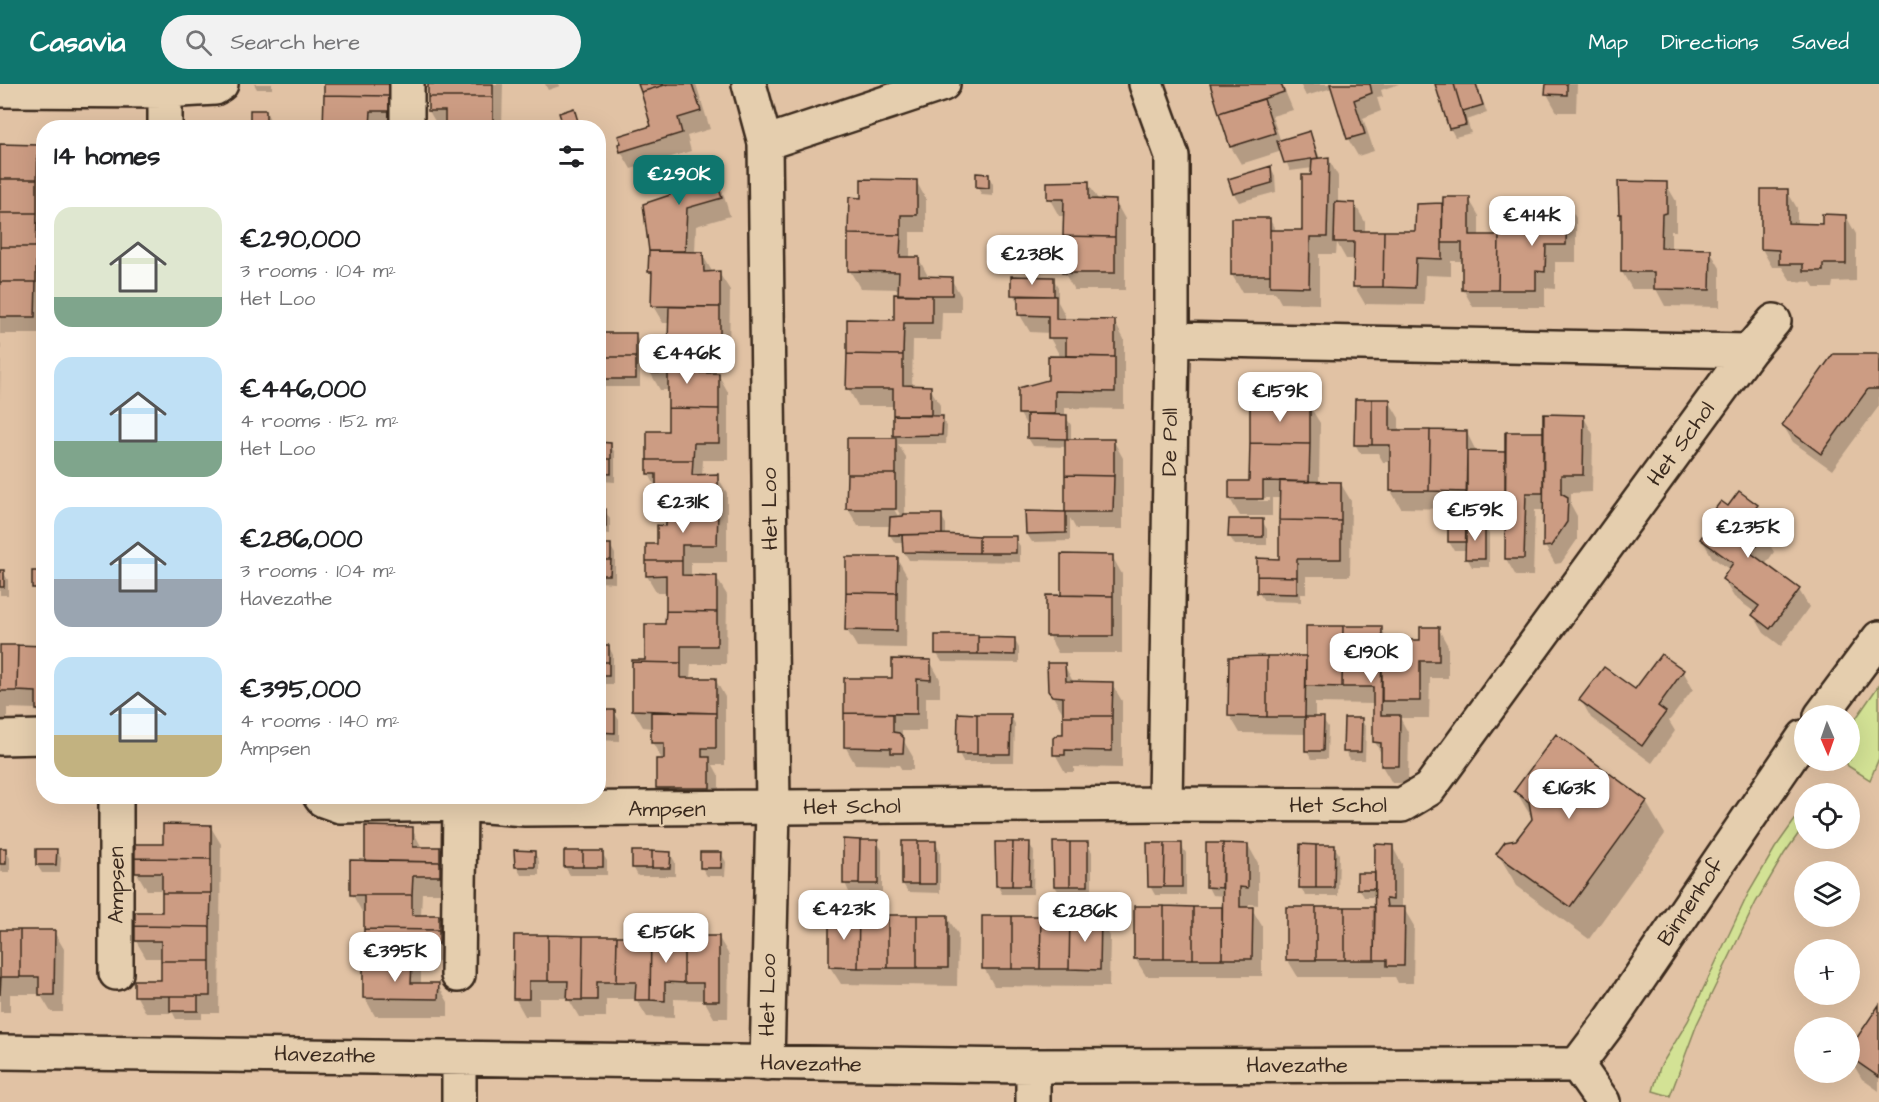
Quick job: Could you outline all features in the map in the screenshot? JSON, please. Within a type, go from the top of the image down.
[{"type":"street","points":[[0,90],[165,91],[215,88],[221,84]]},
{"type":"street","points":[[407,84],[407,120]]},
{"type":"street","name":"Het Loo","points":[[749,84],[765,143],[773,808],[767,1063]]},
{"type":"street","points":[[765,143],[943,84]]},
{"type":"street","name":"De Poll","points":[[1146,84],[1172,156],[1172,339],[1165,804]]},
{"type":"street","points":[[165,91],[165,120]]},
{"type":"street","name":"Het Schol","points":[[773,808],[1165,804],[1402,805],[1429,789],[1749,351],[1774,321]]},
{"type":"street","points":[[1172,339],[1749,351]]},
{"type":"street","points":[[1829,705],[1879,638]]},
{"type":"street","points":[[0,738],[36,737]]},
{"type":"street","name":"Binnenhof","points":[[1577,1065],[1611,1020],[1794,752]]},
{"type":"street","name":"Ampsen","points":[[116,804],[116,973]]},
{"type":"street","name":"Ampsen","points":[[333,804],[340,806],[460,804]]},
{"type":"street","points":[[458,975],[460,804]]},
{"type":"street","name":"Ampsen","points":[[575,804],[773,808]]},
{"type":"street","name":"Havezathe","points":[[0,1052],[1033,1066],[1577,1065]]},
{"type":"street","points":[[459,1059],[459,1102]]},
{"type":"street","points":[[1577,1065],[1603,1102]]},
{"type":"street","points":[[1033,1066],[1033,1102]]},
{"type":"green space","points":[[1879,685],[1879,758],[1870,780],[1856,771],[1860,771],[1860,713]]},
{"type":"green space","points":[[1794,821],[1794,840],[1756,902],[1697,1024],[1670,1096],[1653,1091],[1660,1067],[1688,1021],[1748,894]]},
{"type":"building","points":[[324,84],[389,84],[389,96],[324,95]]},
{"type":"building","points":[[428,84],[493,84],[493,97],[428,97]]},
{"type":"building","points":[[638,84],[668,84],[641,92]]},
{"type":"building","points":[[668,84],[692,84],[701,111],[678,118],[682,133],[620,152],[618,144],[621,143],[618,136],[651,126],[641,92]]},
{"type":"building","points":[[1210,84],[1281,84],[1284,92],[1219,113]]},
{"type":"building","points":[[1330,84],[1370,84],[1372,93],[1354,100],[1365,134],[1347,139]]},
{"type":"building","points":[[1435,84],[1454,84],[1466,125],[1449,129]]},
{"type":"building","points":[[1454,84],[1476,84],[1483,105],[1463,111],[1466,125]]},
{"type":"building","points":[[1546,84],[1567,84],[1567,95],[1545,94]]},
{"type":"building","points":[[324,95],[389,96],[389,111],[371,111],[370,120],[323,120]]},
{"type":"building","points":[[428,97],[493,97],[493,120],[445,120],[445,111],[428,111]]},
{"type":"building","points":[[1264,99],[1275,133],[1230,147],[1219,113]]},
{"type":"building","points":[[574,108],[578,120],[561,120],[559,113]]},
{"type":"building","points":[[250,110],[266,110],[266,120],[250,120]]},
{"type":"building","points":[[1310,131],[1318,158],[1284,163],[1277,141]]},
{"type":"building","points":[[0,144],[36,145],[36,179],[0,179]]},
{"type":"building","points":[[1329,157],[1327,237],[1310,237],[1309,287],[1270,286],[1270,230],[1302,230],[1302,175],[1311,175],[1312,159]]},
{"type":"building","points":[[709,160],[722,198],[687,208],[685,251],[649,251],[643,204],[670,195],[664,174]]},
{"type":"building","points":[[1271,166],[1272,183],[1233,194],[1228,179]]},
{"type":"building","points":[[976,173],[989,174],[989,188],[976,187]]},
{"type":"building","points":[[0,179],[36,179],[36,213],[0,213]]},
{"type":"building","points":[[861,179],[917,180],[917,215],[901,215],[901,235],[848,234],[849,197],[861,198]]},
{"type":"building","points":[[1089,181],[1089,199],[1116,200],[1115,237],[1063,236],[1064,199],[1047,199],[1047,182]]},
{"type":"building","points":[[1618,181],[1667,182],[1667,213],[1662,214],[1661,248],[1711,249],[1710,290],[1654,289],[1654,272],[1621,272],[1621,214],[1619,214]]},
{"type":"building","points":[[1761,189],[1788,189],[1788,223],[1822,224],[1822,214],[1846,215],[1846,264],[1823,264],[1823,271],[1803,271],[1803,264],[1779,264],[1779,250],[1761,249]]},
{"type":"building","points":[[1443,197],[1470,197],[1470,235],[1499,235],[1498,290],[1462,290],[1462,243],[1442,243]]},
{"type":"building","points":[[1535,199],[1567,199],[1566,245],[1546,245],[1545,272],[1536,271],[1536,290],[1498,290],[1499,235],[1535,236]]},
{"type":"building","points":[[1335,202],[1355,203],[1355,231],[1384,231],[1383,287],[1353,287],[1354,242],[1334,242]]},
{"type":"building","points":[[1442,203],[1442,259],[1416,258],[1415,288],[1383,287],[1384,231],[1415,231],[1416,204]]},
{"type":"building","points":[[0,213],[36,213],[36,247],[0,247]]},
{"type":"building","points":[[1231,218],[1270,218],[1270,275],[1231,275]]},
{"type":"building","points":[[848,234],[901,235],[900,257],[919,257],[919,276],[952,277],[952,295],[898,295],[899,272],[848,271]]},
{"type":"building","points":[[1063,236],[1115,237],[1115,273],[1062,273]]},
{"type":"building","points":[[0,247],[36,247],[36,282],[0,282]]},
{"type":"building","points":[[649,251],[703,252],[704,272],[720,271],[720,307],[651,306],[652,272],[648,272]]},
{"type":"building","points":[[1011,276],[1054,277],[1054,296],[1011,295]]},
{"type":"building","points":[[0,282],[36,282],[35,317],[0,317]]},
{"type":"building","points":[[894,294],[932,295],[932,323],[904,323],[903,355],[847,354],[847,319],[894,320]]},
{"type":"building","points":[[1018,296],[1056,296],[1056,319],[1115,320],[1115,357],[1066,356],[1066,338],[1048,338],[1048,316],[1018,315]]},
{"type":"building","points":[[669,307],[720,307],[720,342],[684,342],[684,358],[648,357],[648,341],[668,342]]},
{"type":"building","points":[[606,333],[636,333],[636,357],[606,357]]},
{"type":"building","points":[[847,354],[903,355],[903,385],[931,386],[931,415],[893,415],[893,389],[846,389]]},
{"type":"building","points":[[1833,354],[1879,354],[1879,389],[1868,389],[1821,454],[1782,425]]},
{"type":"building","points":[[1048,356],[1115,357],[1115,392],[1055,391],[1055,414],[1018,414],[1018,388],[1048,380]]},
{"type":"building","points":[[606,357],[636,357],[636,379],[606,379]]},
{"type":"building","points":[[648,357],[684,358],[684,373],[719,373],[719,409],[668,408],[668,373],[648,373]]},
{"type":"building","points":[[1355,399],[1372,399],[1372,445],[1354,445]]},
{"type":"building","points":[[1372,399],[1390,399],[1390,430],[1430,430],[1429,491],[1390,491],[1390,445],[1372,445]]},
{"type":"building","points":[[1250,403],[1310,404],[1310,444],[1250,443]]},
{"type":"building","points":[[668,408],[719,409],[719,443],[694,443],[693,460],[647,460],[647,431],[668,431]]},
{"type":"building","points":[[1027,414],[1067,415],[1067,439],[1027,438]]},
{"type":"building","points":[[1544,414],[1584,415],[1583,475],[1561,475],[1561,493],[1568,497],[1567,522],[1551,546],[1543,547]]},
{"type":"building","points":[[893,415],[943,416],[942,435],[893,436]]},
{"type":"building","points":[[1430,430],[1467,431],[1467,492],[1429,491]]},
{"type":"building","points":[[1506,432],[1543,432],[1543,493],[1526,493],[1524,559],[1505,559]]},
{"type":"building","points":[[847,438],[896,438],[896,474],[847,474]]},
{"type":"building","points":[[1065,439],[1114,439],[1114,476],[1065,475]]},
{"type":"building","points":[[606,443],[611,443],[611,459],[606,459]]},
{"type":"building","points":[[1250,443],[1310,444],[1309,482],[1263,481],[1263,499],[1229,499],[1229,481],[1249,481]]},
{"type":"building","points":[[1467,451],[1505,452],[1505,508],[1466,509]]},
{"type":"building","points":[[606,459],[611,459],[611,474],[606,474]]},
{"type":"building","points":[[647,460],[693,460],[692,475],[718,474],[718,510],[666,509],[667,493],[656,493],[656,474],[647,474]]},
{"type":"building","points":[[847,474],[896,474],[896,509],[846,509]]},
{"type":"building","points":[[1065,475],[1114,476],[1113,512],[1065,512]]},
{"type":"building","points":[[1280,481],[1341,482],[1341,521],[1279,520]]},
{"type":"building","points":[[1739,491],[1758,505],[1746,520],[1765,534],[1751,553],[1800,589],[1770,629],[1752,615],[1759,606],[1722,579],[1733,563],[1700,539],[1710,525],[1705,522],[1721,501],[1728,506]]},
{"type":"building","points":[[1448,508],[1466,509],[1466,542],[1448,542]]},
{"type":"building","points":[[666,509],[718,510],[717,545],[682,545],[682,561],[646,561],[646,544],[657,544],[657,525],[666,526]]},
{"type":"building","points":[[1025,511],[1066,512],[1066,533],[1026,534]]},
{"type":"building","points":[[904,514],[942,514],[942,534],[889,535],[890,517]]},
{"type":"building","points":[[1229,519],[1263,519],[1263,537],[1228,537]]},
{"type":"building","points":[[1279,520],[1341,521],[1341,559],[1297,559],[1297,577],[1257,576],[1257,558],[1279,559]]},
{"type":"building","points":[[1466,524],[1485,524],[1485,559],[1465,559]]},
{"type":"building","points":[[902,535],[979,536],[979,553],[903,552]]},
{"type":"building","points":[[979,536],[1016,536],[1016,553],[979,553]]},
{"type":"building","points":[[606,544],[611,544],[611,560],[606,560]]},
{"type":"building","points":[[1061,554],[1113,555],[1113,596],[1061,595]]},
{"type":"building","points":[[846,557],[898,557],[897,593],[846,592]]},
{"type":"building","points":[[606,560],[611,560],[610,575],[606,575]]},
{"type":"building","points":[[646,561],[682,561],[682,575],[717,576],[717,612],[666,611],[666,575],[646,576]]},
{"type":"building","points":[[0,570],[4,570],[4,587],[0,587]]},
{"type":"building","points":[[32,571],[36,571],[36,588],[32,588]]},
{"type":"building","points":[[1257,576],[1297,577],[1297,594],[1257,593]]},
{"type":"building","points":[[846,592],[897,593],[897,631],[845,630]]},
{"type":"building","points":[[1046,595],[1113,596],[1113,636],[1046,636]]},
{"type":"building","points":[[666,611],[717,612],[717,646],[681,646],[681,663],[632,662],[632,660],[645,660],[645,624],[665,624]]},
{"type":"building","points":[[1306,626],[1343,626],[1342,687],[1306,686]]},
{"type":"building","points":[[1343,626],[1382,626],[1381,715],[1400,715],[1399,766],[1381,766],[1381,743],[1373,742],[1373,687],[1342,687]]},
{"type":"building","points":[[1420,627],[1439,627],[1439,661],[1420,661],[1420,701],[1382,701],[1382,640],[1420,640]]},
{"type":"building","points":[[935,635],[978,635],[978,654],[935,654]]},
{"type":"building","points":[[978,637],[1015,638],[1015,655],[978,654]]},
{"type":"building","points":[[0,645],[18,645],[17,691],[0,691]]},
{"type":"building","points":[[18,645],[36,646],[36,692],[17,691]]},
{"type":"building","points":[[606,645],[609,645],[609,662],[606,662]]},
{"type":"building","points":[[1661,654],[1684,670],[1658,706],[1666,712],[1642,746],[1579,700],[1604,667],[1635,689]]},
{"type":"building","points":[[1267,656],[1267,717],[1228,716],[1229,657]]},
{"type":"building","points":[[1267,656],[1306,656],[1305,717],[1267,717]]},
{"type":"building","points":[[892,659],[931,660],[931,680],[917,679],[917,714],[844,713],[844,678],[892,678]]},
{"type":"building","points":[[606,662],[609,662],[609,676],[606,676]]},
{"type":"building","points":[[632,662],[681,663],[681,678],[716,678],[716,713],[632,710]]},
{"type":"building","points":[[1047,663],[1065,663],[1066,681],[1113,682],[1112,716],[1063,716],[1063,697],[1052,696],[1048,691]]},
{"type":"building","points":[[606,710],[615,710],[615,733],[606,732]]},
{"type":"building","points":[[651,712],[716,713],[716,748],[702,748],[702,757],[710,757],[710,788],[656,788],[656,759],[664,759],[664,743],[651,743]]},
{"type":"building","points":[[844,713],[893,714],[893,732],[899,733],[904,738],[903,753],[891,753],[891,748],[844,747]]},
{"type":"building","points":[[958,713],[977,714],[977,754],[957,754]]},
{"type":"building","points":[[977,714],[1011,714],[1010,754],[977,754]]},
{"type":"building","points":[[1063,716],[1112,716],[1112,751],[1065,750],[1065,755],[1053,755],[1053,738],[1058,734],[1063,734]]},
{"type":"building","points":[[1305,717],[1324,717],[1323,751],[1305,751]]},
{"type":"building","points":[[1344,718],[1362,718],[1361,752],[1343,752]]},
{"type":"building","points":[[1556,734],[1647,801],[1570,907],[1496,854],[1505,842],[1516,840],[1532,819],[1529,802],[1514,791]]},
{"type":"building","points":[[163,824],[211,825],[211,859],[135,858],[135,844],[163,844]]},
{"type":"building","points":[[365,826],[413,827],[413,847],[440,847],[440,862],[365,861]]},
{"type":"building","points":[[843,839],[860,840],[859,884],[843,884]]},
{"type":"building","points":[[860,840],[878,840],[878,884],[859,884]]},
{"type":"building","points":[[902,841],[918,841],[918,884],[902,884]]},
{"type":"building","points":[[918,841],[936,841],[936,884],[918,884]]},
{"type":"building","points":[[995,842],[1013,842],[1012,886],[996,886]]},
{"type":"building","points":[[1013,842],[1030,842],[1029,886],[1012,886]]},
{"type":"building","points":[[1053,842],[1070,842],[1070,886],[1054,886]]},
{"type":"building","points":[[1070,842],[1088,842],[1088,886],[1070,886]]},
{"type":"building","points":[[1147,843],[1165,843],[1164,887],[1148,887]]},
{"type":"building","points":[[1165,843],[1182,843],[1182,887],[1164,887]]},
{"type":"building","points":[[1206,843],[1223,843],[1222,888],[1206,887]]},
{"type":"building","points":[[1223,843],[1248,844],[1248,888],[1240,887],[1240,907],[1253,907],[1252,959],[1222,959]]},
{"type":"building","points":[[1300,844],[1316,845],[1316,888],[1299,888]]},
{"type":"building","points":[[1375,844],[1393,845],[1393,900],[1386,899],[1387,907],[1405,907],[1404,966],[1387,966],[1387,960],[1374,960]]},
{"type":"building","points":[[1316,845],[1335,845],[1334,888],[1316,888]]},
{"type":"building","points":[[0,848],[6,848],[6,864],[0,864]]},
{"type":"building","points":[[36,849],[57,849],[56,865],[36,865]]},
{"type":"building","points":[[514,850],[535,851],[535,867],[515,867]]},
{"type":"building","points":[[564,851],[583,851],[583,867],[564,867]]},
{"type":"building","points":[[583,851],[603,851],[603,867],[583,867]]},
{"type":"building","points":[[632,851],[652,851],[652,868],[632,868]]},
{"type":"building","points":[[652,851],[671,852],[670,868],[652,868]]},
{"type":"building","points":[[700,852],[722,852],[721,868],[700,868]]},
{"type":"building","points":[[135,858],[211,859],[211,893],[162,893],[162,873],[135,873]]},
{"type":"building","points":[[350,860],[440,862],[440,876],[413,876],[412,895],[350,895]]},
{"type":"building","points":[[1357,873],[1375,873],[1375,889],[1357,889]]},
{"type":"building","points":[[162,893],[211,893],[210,927],[135,926],[135,912],[162,912]]},
{"type":"building","points":[[364,895],[412,895],[412,915],[439,915],[439,930],[364,929]]},
{"type":"building","points":[[1134,906],[1164,906],[1164,959],[1134,959]]},
{"type":"building","points":[[1164,906],[1193,907],[1193,959],[1164,959]]},
{"type":"building","points":[[1193,907],[1222,907],[1222,959],[1193,959]]},
{"type":"building","points":[[1286,907],[1316,907],[1316,960],[1286,960]]},
{"type":"building","points":[[1316,907],[1345,907],[1345,960],[1316,960]]},
{"type":"building","points":[[1345,907],[1375,907],[1374,960],[1345,960]]},
{"type":"building","points":[[829,914],[859,914],[858,968],[829,967]]},
{"type":"building","points":[[859,914],[888,915],[888,968],[858,968]]},
{"type":"building","points":[[888,915],[917,915],[917,968],[888,968]]},
{"type":"building","points":[[917,915],[948,915],[948,968],[917,968]]},
{"type":"building","points":[[982,916],[1012,916],[1012,969],[982,969]]},
{"type":"building","points":[[1012,916],[1041,916],[1040,969],[1012,969]]},
{"type":"building","points":[[1041,916],[1070,917],[1069,969],[1040,969]]},
{"type":"building","points":[[1070,917],[1101,917],[1100,970],[1069,969]]},
{"type":"building","points":[[135,926],[210,927],[210,961],[161,961],[161,941],[135,941]]},
{"type":"building","points":[[364,929],[439,930],[439,944],[412,944],[412,964],[363,963]]},
{"type":"building","points":[[0,930],[20,930],[20,977],[1,977],[0,995]]},
{"type":"building","points":[[20,930],[55,930],[54,995],[39,995],[39,977],[20,977]]},
{"type":"building","points":[[514,935],[548,935],[548,981],[529,981],[529,999],[513,999]]},
{"type":"building","points":[[548,935],[583,936],[582,1000],[567,1000],[568,981],[548,981]]},
{"type":"building","points":[[583,936],[617,936],[616,982],[597,982],[597,1000],[582,1000]]},
{"type":"building","points":[[617,936],[651,936],[650,1000],[635,1000],[636,982],[616,982]]},
{"type":"building","points":[[651,936],[684,936],[684,983],[665,982],[665,1001],[650,1000]]},
{"type":"building","points":[[684,936],[719,936],[719,1001],[703,1001],[703,983],[684,983]]},
{"type":"building","points":[[161,961],[210,961],[210,996],[134,996],[134,980],[161,980]]},
{"type":"building","points":[[363,963],[412,964],[411,983],[439,983],[438,999],[363,998]]},
{"type":"building","points":[[170,996],[198,996],[198,1011],[170,1011]]},
{"type":"building","points":[[1879,1005],[1879,1077],[1860,1064],[1860,1033]]},
{"type":"building","points":[[1879,1005],[1879,1077],[1860,1064],[1860,1033]]}]
